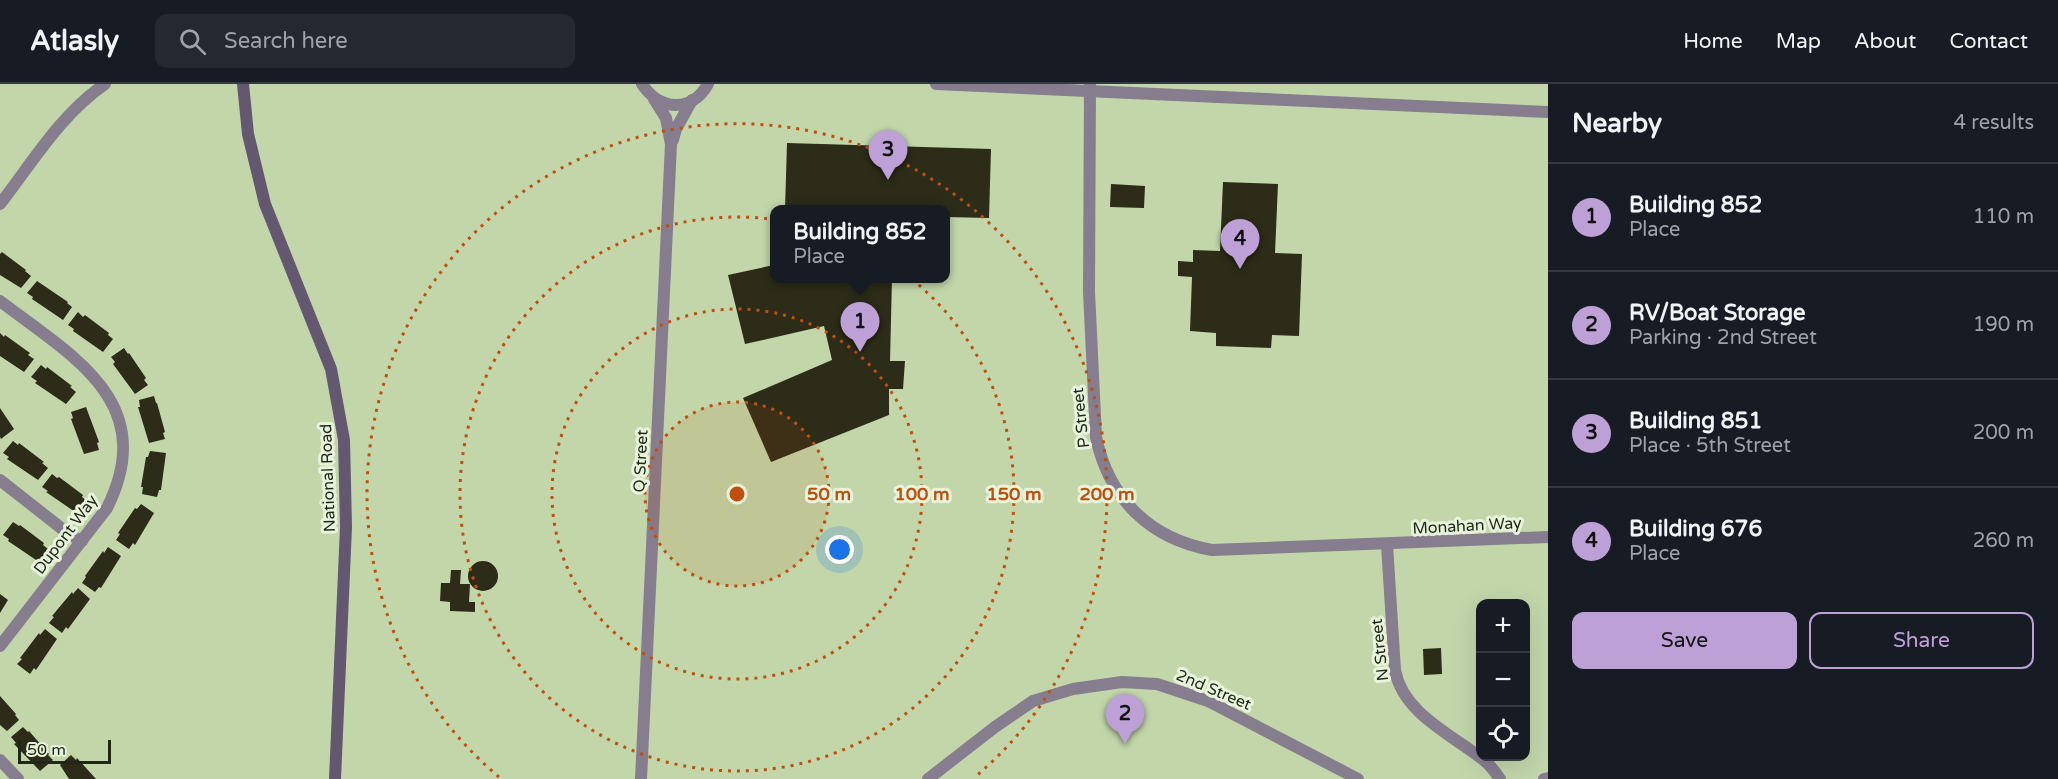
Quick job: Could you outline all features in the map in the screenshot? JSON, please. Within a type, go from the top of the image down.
[{"type":"main road","name":"National Road","points":[[243,84],[248,134],[265,204],[331,369],[344,440],[346,527],[335,779]]},
{"type":"street","points":[[0,204],[63,122],[80,104],[105,84]]},
{"type":"street","name":"Q Street","points":[[641,84],[666,118],[672,144]]},
{"type":"street","points":[[936,84],[1090,88],[1548,112]]},
{"type":"street","points":[[654,99],[662,104],[678,105],[692,100],[709,86]]},
{"type":"street","name":"P Street","points":[[1090,88],[1089,292],[1094,420],[1099,452],[1116,490],[1134,512],[1155,528],[1176,540],[1200,547],[1226,550],[1387,545]]},
{"type":"street","name":"Q Street","points":[[641,779],[672,144],[676,129],[692,100]]},
{"type":"street","name":"Dupont Way","points":[[0,301],[85,366],[107,393],[123,440],[120,475],[107,508],[0,646]]},
{"type":"street","points":[[0,480],[70,535],[82,541]]},
{"type":"street","name":"Monahan Way","points":[[1387,545],[1548,537]]},
{"type":"street","name":"N Street","points":[[1387,545],[1395,670],[1400,688],[1410,702],[1431,722],[1486,762],[1500,779]]},
{"type":"street","name":"2nd Street","points":[[928,779],[1033,701],[1073,688],[1122,682],[1157,684],[1208,701],[1358,779]]},
{"type":"street","points":[[0,760],[18,779]]},
{"type":"building","points":[[787,143],[991,149],[989,218],[950,217],[950,205],[785,205]]},
{"type":"building","points":[[1223,182],[1278,184],[1275,253],[1302,254],[1299,336],[1272,335],[1271,348],[1216,346],[1216,333],[1190,331],[1192,277],[1178,276],[1178,261],[1193,262],[1193,250],[1220,251]]},
{"type":"building","points":[[1111,184],[1145,186],[1144,208],[1110,207]]},
{"type":"building","points":[[2,252],[31,276],[21,288],[0,275],[0,254]]},
{"type":"building","points":[[770,266],[770,283],[892,283],[890,361],[905,361],[903,389],[889,389],[889,415],[771,462],[743,398],[832,360],[824,326],[745,344],[728,275]]},
{"type":"building","points":[[37,281],[72,307],[63,320],[32,299],[33,297],[27,293]]},
{"type":"building","points":[[78,312],[109,333],[108,335],[113,339],[103,352],[68,325]]},
{"type":"building","points":[[0,333],[30,353],[28,355],[34,359],[24,372],[0,356]]},
{"type":"building","points":[[124,348],[146,378],[144,380],[148,385],[135,394],[113,364],[115,362],[111,357]]},
{"type":"building","points":[[41,365],[72,386],[70,387],[76,392],[66,404],[35,383],[37,381],[31,377]]},
{"type":"building","points":[[154,396],[165,439],[149,443],[138,407],[140,407],[139,400]]},
{"type":"building","points":[[86,407],[99,442],[97,443],[99,450],[84,454],[71,419],[73,418],[71,412]]},
{"type":"building","points":[[0,408],[14,429],[1,439],[0,437]]},
{"type":"building","points":[[13,441],[44,462],[42,463],[48,468],[38,480],[7,459],[9,457],[3,453]]},
{"type":"building","points":[[150,451],[166,453],[161,490],[157,497],[142,494],[146,457]]},
{"type":"building","points":[[52,474],[83,495],[82,497],[87,501],[78,514],[42,487]]},
{"type":"building","points":[[141,504],[154,513],[135,545],[133,543],[129,549],[116,540],[120,534],[118,533],[135,508],[137,509]]},
{"type":"building","points":[[13,522],[44,543],[43,545],[48,549],[39,562],[8,541],[9,539],[3,535]]},
{"type":"building","points":[[108,547],[121,556],[101,588],[99,587],[95,592],[82,583]]},
{"type":"building","points":[[483,561],[489,562],[497,570],[497,582],[489,590],[483,591],[477,590],[469,582],[468,576],[469,570],[477,562]]},
{"type":"building","points":[[451,570],[461,570],[460,584],[470,584],[469,602],[475,602],[475,612],[450,611],[450,602],[440,601],[441,583],[450,583]]},
{"type":"building","points":[[78,588],[90,599],[68,629],[66,627],[62,633],[49,623],[54,617],[52,616]]},
{"type":"building","points":[[0,594],[8,600],[0,613]]},
{"type":"building","points":[[45,629],[57,639],[36,670],[34,668],[30,674],[17,664],[39,633],[40,635]]},
{"type":"building","points":[[1441,648],[1442,674],[1424,675],[1423,649]]},
{"type":"building","points":[[0,696],[19,720],[7,731],[0,725]]},
{"type":"building","points":[[23,727],[53,760],[40,771],[14,744],[16,743],[11,737]]},
{"type":"building","points":[[71,755],[76,760],[77,758],[96,779],[69,779],[60,765]]},
{"type":"place","name":"Building 851","points":[[888,180]]},
{"type":"place","name":"Building 676","points":[[1240,269]]},
{"type":"place","name":"Building 852","points":[[860,352]]},
{"type":"place","name":"RV/Boat Storage","points":[[1125,744]]}]
